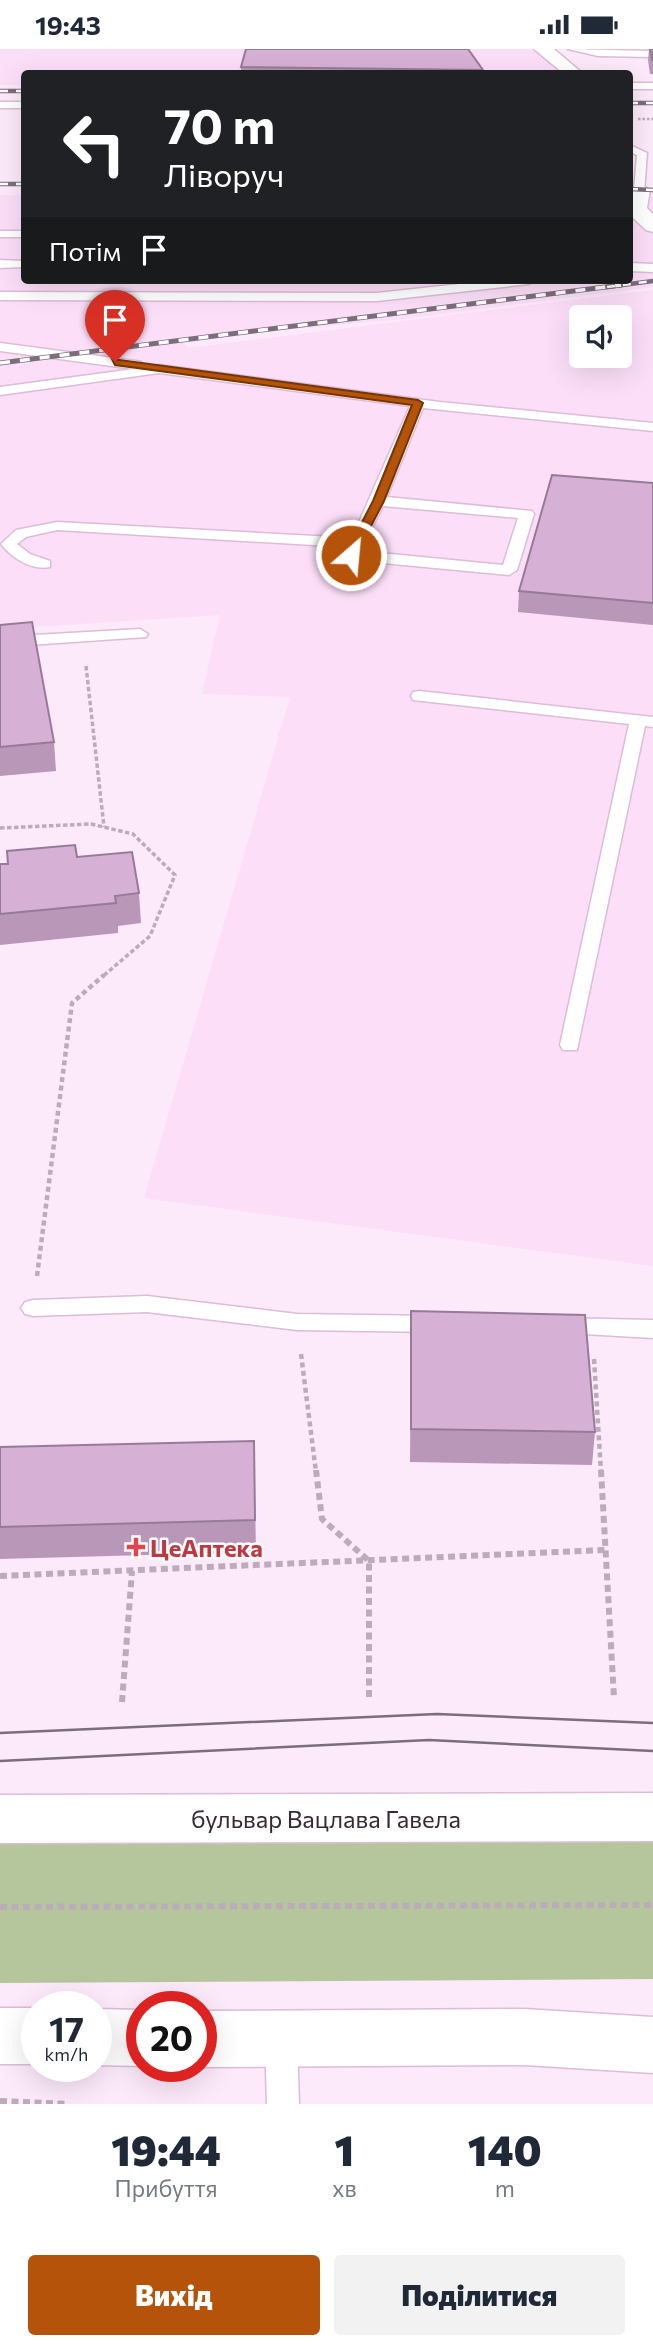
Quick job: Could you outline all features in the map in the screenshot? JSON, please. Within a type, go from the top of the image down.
[{"type":"main road","points":[[543,49],[569,70]]},
{"type":"main road","points":[[640,190],[636,209],[653,226]]},
{"type":"main road","name":"бульвар Вацлава Гавела","points":[[0,1819],[653,1818]]},
{"type":"main road","points":[[0,2036],[21,2036]]},
{"type":"main road","points":[[217,2039],[525,2037],[653,2045]]},
{"type":"lane","points":[[573,49],[635,57],[653,54]]},
{"type":"lane","points":[[633,86],[653,86]]},
{"type":"lane","points":[[0,104],[21,105]]},
{"type":"lane","points":[[633,149],[642,153],[640,190]]},
{"type":"lane","points":[[0,234],[21,234]]},
{"type":"lane","points":[[0,264],[21,264]]},
{"type":"lane","points":[[633,267],[653,268]]},
{"type":"lane","points":[[0,296],[377,297],[493,284]]},
{"type":"lane","points":[[0,347],[418,403],[653,427]]},
{"type":"lane","points":[[0,391],[159,369]]},
{"type":"lane","points":[[378,501],[527,514],[509,570],[351,555],[378,501],[418,403]]},
{"type":"lane","points":[[45,564],[26,558],[14,551],[9,544],[21,533],[57,526],[358,543]]},
{"type":"lane","points":[[0,642],[140,634]]},
{"type":"lane","points":[[419,696],[645,722],[570,1045]]},
{"type":"lane","points":[[33,1308],[147,1304],[297,1322],[458,1324]]},
{"type":"lane","points":[[538,1326],[653,1328]]},
{"type":"lane","points":[[281,2040],[283,2104]]},
{"type":"path","points":[[633,118],[653,119]]},
{"type":"path","points":[[83,637],[104,827]]},
{"type":"path","points":[[0,828],[91,824],[133,834],[175,875],[150,936],[72,1003],[33,1308]]},
{"type":"path","points":[[297,1322],[322,1519],[369,1561],[369,1697]]},
{"type":"path","points":[[592,1327],[614,1697]]},
{"type":"path","points":[[0,1576],[605,1550]]},
{"type":"path","points":[[122,1702],[132,1571]]},
{"type":"path","points":[[0,1907],[653,1905]]},
{"type":"path","points":[[0,2101],[69,2104]]},
{"type":"shaded area","points":[[0,49],[534,49],[558,70],[21,70],[21,85],[0,85]]},
{"type":"shaded area","points":[[0,195],[21,195],[21,284],[633,284],[633,199],[653,196],[653,287],[403,319],[180,339],[188,348],[653,290],[653,1266],[144,1198],[290,697],[202,694],[220,615],[0,629]]},
{"type":"green space","points":[[653,1833],[653,1979],[0,1983],[0,1834]]},
{"type":"building","points":[[246,49],[468,49],[483,70],[241,67]]},
{"type":"building","points":[[552,475],[653,483],[653,603],[519,591]]},
{"type":"building","points":[[32,622],[54,742],[0,747],[0,625]]},
{"type":"building","points":[[75,845],[77,857],[132,852],[139,893],[115,896],[116,903],[0,914],[0,864],[8,864],[7,851]]},
{"type":"building","points":[[411,1311],[585,1315],[595,1432],[411,1429]]},
{"type":"building","points":[[254,1441],[255,1520],[0,1527],[0,1447]]},
{"type":"tram line","points":[[0,1733],[437,1714],[653,1723]]},
{"type":"tram line","points":[[0,1761],[429,1740],[653,1751]]},
{"type":"railway","points":[[0,91],[21,91]]},
{"type":"railway","points":[[633,103],[653,103]]},
{"type":"railway","points":[[0,184],[21,184]]},
{"type":"railway","points":[[633,189],[653,190]]},
{"type":"railway","points":[[633,284],[653,281]]},
{"type":"railway","points":[[607,287],[630,284]]},
{"type":"railway","points":[[0,363],[621,285]]},
{"type":"place","name":"ЦеАптека","points":[[136,1547]]},
{"type":"route","points":[[115,362],[418,403],[378,501],[351,555]]}]
